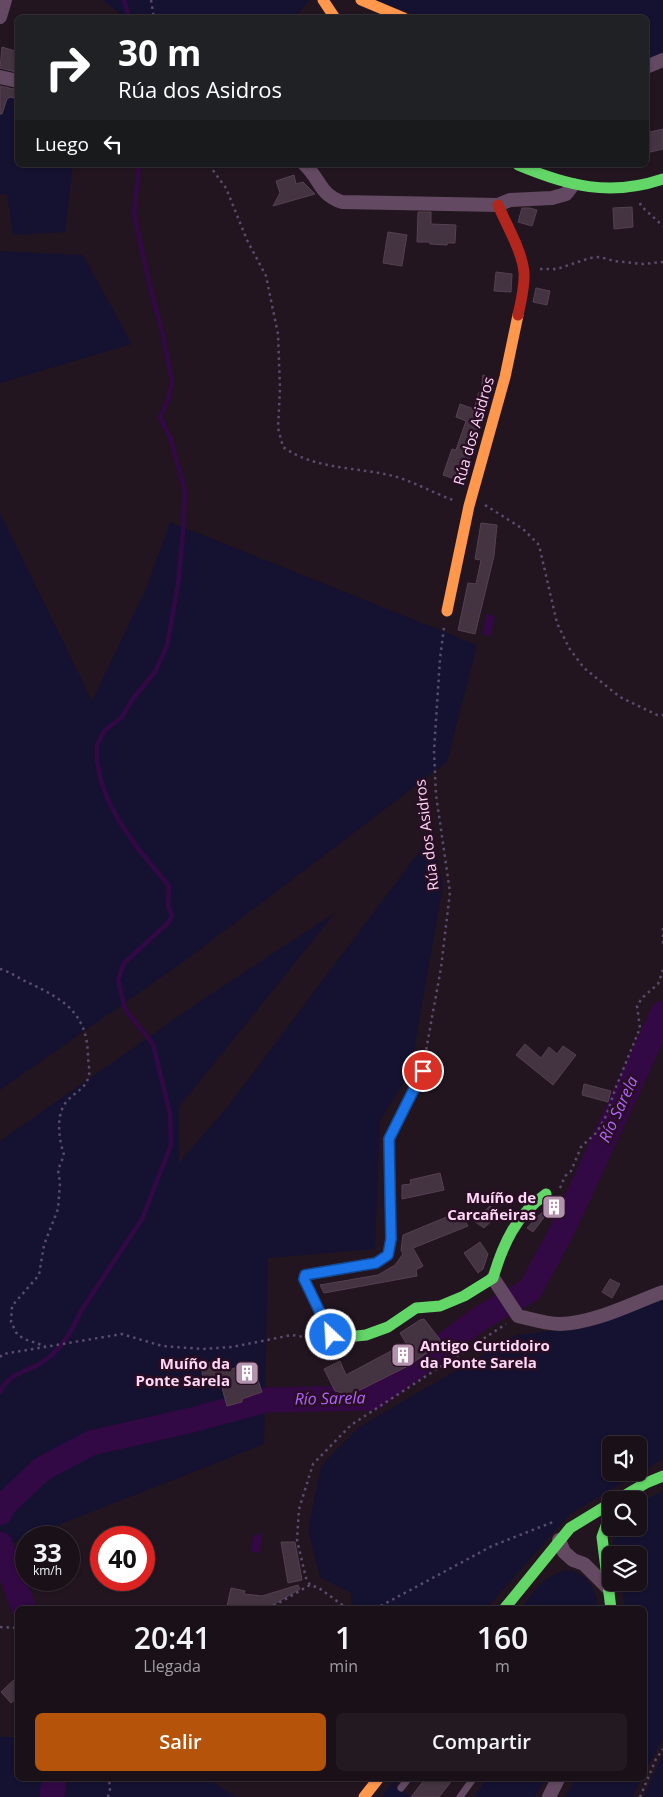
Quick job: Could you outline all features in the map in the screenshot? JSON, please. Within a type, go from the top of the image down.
[{"type":"street","points":[[0,17],[5,0]]},
{"type":"street","points":[[323,0],[333,15]]},
{"type":"street","points":[[361,0],[397,15]]},
{"type":"street","points":[[649,66],[663,60]]},
{"type":"street","points":[[0,77],[15,80]]},
{"type":"street","points":[[307,167],[323,191],[332,198],[342,202],[498,205],[510,200],[552,198],[566,194],[573,185]]},
{"type":"street","points":[[522,167],[544,177],[573,185],[618,190],[635,188],[663,178]]},
{"type":"street","name":"Rúa dos Asidros","points":[[447,611],[470,501],[505,377],[524,287],[524,270],[518,251],[498,205]]},
{"type":"street","points":[[423,1071],[389,1139],[391,1239],[388,1255],[376,1263],[305,1275],[304,1279],[331,1335],[346,1337],[366,1336],[388,1327],[416,1308],[440,1306],[495,1280]]},
{"type":"street","points":[[546,1194],[538,1199],[512,1228],[504,1242],[495,1280],[516,1314],[558,1324],[578,1322],[600,1316],[663,1292]]},
{"type":"street","points":[[632,1491],[663,1476]]},
{"type":"street","points":[[506,1606],[559,1540],[575,1525],[602,1508]]},
{"type":"street","points":[[575,1525],[595,1525],[603,1546]]},
{"type":"street","points":[[584,1564],[599,1556],[604,1536]]},
{"type":"street","points":[[559,1540],[564,1552],[573,1560],[584,1564],[602,1582]]},
{"type":"street","points":[[609,1591],[611,1606]]},
{"type":"street","points":[[364,1797],[376,1781]]},
{"type":"street","points":[[548,1797],[557,1781]]},
{"type":"lane","points":[[401,1788],[406,1781]]},
{"type":"lane","points":[[460,1797],[472,1781]]},
{"type":"path","points":[[151,0],[154,15]]},
{"type":"path","points":[[210,167],[226,188],[247,240],[266,276],[278,334],[280,388],[278,428],[282,447],[296,456],[320,464],[391,475],[470,501],[523,529],[539,545],[557,623],[569,648],[584,668],[620,696],[657,715],[663,715]]},
{"type":"path","points":[[635,188],[641,206],[663,226]]},
{"type":"path","points":[[524,270],[557,269],[590,258],[600,257],[614,261],[643,264],[663,262]]},
{"type":"path","name":"Rúa dos Asidros","points":[[423,1071],[441,968],[450,892],[436,795],[434,751],[440,659],[447,611]]},
{"type":"path","points":[[663,928],[663,944]]},
{"type":"path","points":[[0,969],[59,998],[77,1016],[84,1030],[88,1050],[89,1075],[84,1088],[67,1101],[61,1117],[59,1138],[64,1156],[58,1170],[60,1195],[58,1209],[44,1245],[39,1276],[12,1306],[11,1322],[17,1334],[24,1339],[45,1346]]},
{"type":"path","points":[[546,1194],[558,1192],[565,1176],[571,1171],[581,1147],[597,1132],[606,1116],[640,1028],[636,1006],[658,984],[663,970]]},
{"type":"path","points":[[344,1606],[319,1588],[310,1585],[306,1578],[297,1540],[299,1510],[313,1464],[351,1426],[516,1314]]},
{"type":"path","points":[[0,1357],[3,1354],[45,1346],[68,1344],[122,1334],[162,1346],[202,1349],[232,1347],[292,1335],[316,1339]]},
{"type":"path","points":[[381,1606],[492,1546],[552,1522],[575,1525]]},
{"type":"path","points":[[273,1606],[310,1585]]},
{"type":"path","points":[[0,1627],[15,1628]]},
{"type":"path","points":[[647,1780],[656,1759],[663,1749]]},
{"type":"path","points":[[108,1797],[109,1781]]},
{"type":"path","points":[[640,1797],[647,1781]]},
{"type":"shaded area","points":[[103,0],[309,0],[298,15],[121,15]]},
{"type":"shaded area","points":[[375,0],[663,0],[663,54],[649,60],[649,15],[416,15]]},
{"type":"shaded area","points":[[7,98],[15,98],[15,167],[73,167],[65,232],[13,235],[7,195],[0,194],[0,103]]},
{"type":"shaded area","points":[[0,251],[83,255],[132,344],[0,383]]},
{"type":"shaded area","points":[[0,512],[92,701],[147,586],[170,522],[477,645],[447,762],[186,960],[0,1090]]},
{"type":"shaded area","points":[[486,614],[495,616],[491,636],[482,634]]},
{"type":"shaded area","points":[[431,836],[443,885],[410,1073],[380,1121],[375,1249],[268,1258],[264,1444],[56,1526],[15,1526],[15,1542],[0,1548],[0,1141],[199,1002],[335,913],[179,1107],[179,1163],[229,1105]]},
{"type":"shaded area","points":[[663,1298],[663,1459],[647,1468],[647,1436],[602,1436],[602,1481],[626,1481],[609,1491],[602,1491],[602,1495],[570,1514],[489,1606],[351,1606],[351,1593],[320,1577],[308,1530],[321,1466],[359,1427],[517,1335],[584,1327]]},
{"type":"shaded area","points":[[663,1491],[663,1739],[647,1767],[647,1606],[625,1606],[622,1591],[647,1591],[647,1546],[613,1546],[615,1536],[647,1536],[647,1499]]},
{"type":"shaded area","points":[[262,1533],[260,1553],[251,1552],[253,1535],[258,1535]]},
{"type":"shaded area","points":[[567,1570],[575,1572],[586,1579],[593,1588],[597,1606],[523,1606],[540,1585],[559,1572]]},
{"type":"shaded area","points":[[0,1737],[15,1737],[15,1781],[211,1781],[236,1797],[0,1797]]},
{"type":"shaded area","points":[[663,1755],[663,1797],[644,1797],[659,1762]]},
{"type":"shaded area","points":[[393,1781],[399,1781],[395,1786],[410,1797],[382,1797]]},
{"type":"shaded area","points":[[485,1781],[544,1781],[535,1797],[474,1797]]},
{"type":"shaded area","points":[[575,1781],[640,1781],[633,1797],[565,1797]]},
{"type":"building","points":[[2,47],[15,51],[15,72],[0,68]]},
{"type":"building","points":[[0,86],[15,89],[15,98],[10,97],[7,99],[2,114],[0,114]]},
{"type":"building","points":[[663,129],[663,149],[649,152],[649,132]]},
{"type":"building","points":[[294,175],[296,184],[303,182],[315,194],[273,206],[280,193],[276,181]]},
{"type":"building","points":[[632,207],[633,227],[614,229],[613,208]]},
{"type":"building","points":[[522,208],[537,210],[532,226],[518,222]]},
{"type":"building","points":[[418,212],[431,212],[431,224],[456,225],[455,243],[447,243],[447,245],[417,242]]},
{"type":"building","points":[[388,232],[407,235],[402,266],[383,263]]},
{"type":"building","points":[[496,272],[512,274],[511,292],[494,291]]},
{"type":"building","points":[[536,288],[550,291],[547,305],[533,302]]},
{"type":"building","points":[[483,375],[492,378],[463,482],[443,475],[452,449],[456,450],[466,421],[456,417],[460,404],[474,409],[479,392],[481,393]]},
{"type":"building","points":[[481,523],[497,525],[494,556],[475,634],[458,630],[468,583],[476,584],[481,560],[475,559]]},
{"type":"building","points":[[525,1044],[541,1058],[549,1047],[557,1054],[563,1046],[576,1055],[553,1085],[516,1055]]},
{"type":"building","points":[[584,1084],[611,1091],[608,1102],[582,1095]]},
{"type":"building","points":[[440,1173],[444,1190],[402,1199],[402,1185],[411,1184],[410,1180]]},
{"type":"building","points":[[565,1198],[563,1209],[548,1212],[533,1232],[527,1228],[557,1199]]},
{"type":"building","points":[[490,1206],[498,1215],[484,1228],[474,1221]]},
{"type":"building","points":[[461,1215],[468,1226],[413,1248],[423,1266],[416,1270],[417,1276],[324,1293],[320,1285],[378,1275],[395,1265],[403,1254],[401,1250],[403,1235],[449,1216],[451,1219]]},
{"type":"building","points":[[480,1242],[488,1254],[483,1269],[478,1273],[464,1253]]},
{"type":"building","points":[[610,1279],[620,1284],[612,1298],[602,1292]]},
{"type":"building","name":"Antigo Curtidoiro da Ponte Sarela","points":[[424,1319],[442,1342],[436,1347],[408,1366],[350,1395],[335,1391],[324,1369],[340,1361],[346,1375],[406,1343],[400,1333]]},
{"type":"building","points":[[225,1361],[226,1371],[252,1362],[262,1392],[242,1399],[242,1402],[227,1406],[219,1377],[203,1379],[201,1364]]},
{"type":"building","points":[[281,1542],[295,1542],[302,1580],[288,1583]]},
{"type":"building","points":[[298,1585],[300,1589],[270,1606],[227,1606],[231,1588],[245,1591],[244,1594],[262,1596]]},
{"type":"building","points":[[15,1679],[15,1700],[11,1703],[1,1692]]},
{"type":"building","points":[[423,1781],[451,1781],[439,1797],[411,1797]]},
{"type":"waterway","points":[[124,0],[128,15]]},
{"type":"waterway","points":[[0,1392],[9,1380],[38,1365],[56,1351],[66,1339],[81,1311],[142,1219],[171,1145],[170,1114],[153,1044],[125,1009],[118,980],[124,963],[169,922],[172,914],[168,907],[169,886],[136,846],[119,821],[101,781],[97,761],[97,745],[104,731],[122,717],[132,700],[155,672],[167,646],[178,584],[183,532],[185,492],[171,440],[160,417],[168,400],[172,382],[163,335],[134,214],[139,167]]},
{"type":"waterway","name":"Río Sarela","points":[[0,1513],[4,1505],[42,1469],[91,1443],[192,1420],[266,1400],[373,1398],[479,1319],[530,1290],[562,1231],[663,1013]]},
{"type":"waterway","name":"Río Sarela","points":[[0,1544],[23,1606]]},
{"type":"waterway","name":"Río Sarela","points":[[52,1797],[54,1781]]},
{"type":"traffic: fast","points":[[523,167],[554,179],[589,187],[625,187],[663,179]]},
{"type":"traffic: fast","points":[[326,1326],[331,1335],[346,1337],[366,1335],[388,1327],[416,1308],[440,1306],[464,1296],[493,1278],[501,1253],[512,1231],[526,1211],[546,1194]]},
{"type":"traffic: fast","points":[[632,1491],[663,1476]]},
{"type":"traffic: fast","points":[[506,1606],[570,1528],[602,1508]]},
{"type":"traffic: fast","points":[[602,1536],[611,1606]]},
{"type":"traffic: slow","points":[[323,0],[333,15]]},
{"type":"traffic: slow","points":[[361,0],[397,15]]},
{"type":"traffic: slow","points":[[447,611],[469,506],[505,377],[518,315]]},
{"type":"traffic: slow","points":[[364,1797],[376,1781]]},
{"type":"traffic: jam","points":[[498,205],[523,264],[523,294],[518,315]]},
{"type":"traffic: jam","points":[[326,1326],[304,1279],[305,1275],[376,1263],[388,1255],[391,1239],[389,1139],[423,1071]]},
{"type":"place","name":"Muíño de Carcañeiras","points":[[554,1207]]},
{"type":"place","name":"Antigo Curtidoiro da Ponte Sarela","points":[[403,1355]]},
{"type":"place","name":"Muíño da Ponte Sarela","points":[[247,1373]]},
{"type":"route","points":[[331,1335],[304,1279],[305,1275],[376,1263],[388,1255],[391,1239],[389,1139],[423,1071]]}]
